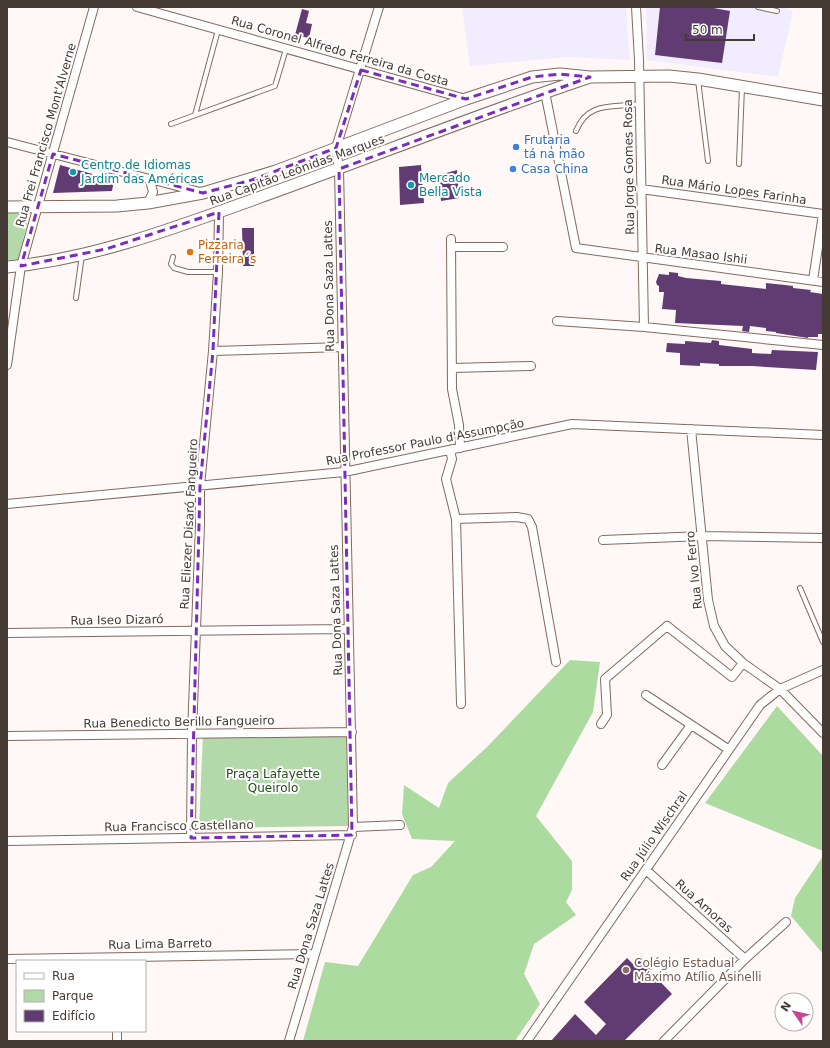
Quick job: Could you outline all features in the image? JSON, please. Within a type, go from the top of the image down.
[{"type":"main road","name":"Rua Capitão Leônidas Marques","points":[[7,207],[96,207],[148,203],[203,193],[252,180],[466,99],[532,77],[560,74],[590,77],[639,76],[698,79],[823,100]]},
{"type":"main road","name":"Rua Capitão Leônidas Marques","points":[[7,267],[21,266],[82,255],[137,241],[339,169],[544,92],[590,77]]},
{"type":"street","name":"Rua Frei Francisco Mont'Alverne","points":[[7,365],[21,266],[94,7]]},
{"type":"street","name":"Rua Coronel Alfredo Ferreira da Costa","points":[[137,7],[466,99]]},
{"type":"street","points":[[336,148],[379,7]]},
{"type":"street","name":"Rua Jorge Gomes Rosa","points":[[636,7],[640,104],[644,327]]},
{"type":"street","name":"Rua Masao Ishii","points":[[544,92],[576,248],[643,259],[823,282]]},
{"type":"street","points":[[7,142],[203,193]]},
{"type":"street","name":"Rua Dona Saza Lattes","points":[[289,1041],[352,831],[352,732],[347,629],[339,169],[336,148]]},
{"type":"street","points":[[148,203],[153,192],[150,180]]},
{"type":"street","name":"Rua Mário Lopes Farinha","points":[[642,189],[823,214]]},
{"type":"street","name":"Rua Eliezer Disaró Fangueiro","points":[[191,838],[192,733],[200,486],[213,350],[218,272],[219,212]]},
{"type":"street","points":[[813,280],[823,214]]},
{"type":"street","points":[[460,448],[460,429],[453,394],[451,243],[503,247]]},
{"type":"street","points":[[557,321],[644,327],[823,345]]},
{"type":"street","points":[[213,350],[343,347]]},
{"type":"street","points":[[452,368],[531,366]]},
{"type":"street","name":"Rua Professor Paulo d'Assumpção","points":[[7,504],[344,472],[572,424],[823,435]]},
{"type":"street","name":"Rua Ivo Ferro","points":[[691,429],[703,536],[708,600],[714,626],[725,646],[743,663],[780,689],[823,733]]},
{"type":"street","points":[[450,450],[452,459],[446,479],[456,519],[460,704]]},
{"type":"street","points":[[456,519],[517,517],[528,519],[532,527],[556,662]]},
{"type":"street","points":[[603,540],[703,536],[823,538]]},
{"type":"street","points":[[601,724],[607,714],[605,680],[667,626],[732,677],[743,663]]},
{"type":"street","name":"Rua Iseo Dizaró","points":[[7,633],[347,629]]},
{"type":"street","name":"Rua Júlio Wischral","points":[[526,1041],[760,705],[780,689],[823,670]]},
{"type":"street","points":[[646,695],[728,749]]},
{"type":"street","points":[[662,765],[691,725]]},
{"type":"street","name":"Rua Benedicto Berillo Fangueiro","points":[[7,736],[352,732]]},
{"type":"street","name":"Rua Francisco Castellano","points":[[7,841],[191,838],[352,831],[400,826]]},
{"type":"street","name":"Rua Amoras","points":[[646,870],[746,959]]},
{"type":"street","points":[[664,1041],[746,959],[786,922]]},
{"type":"street","name":"Rua Lima Barreto","points":[[7,959],[118,959],[314,954]]},
{"type":"lane","points":[[758,7],[777,11]]},
{"type":"lane","points":[[196,115],[218,30]]},
{"type":"lane","points":[[171,124],[275,86],[286,49]]},
{"type":"lane","points":[[698,79],[708,161]]},
{"type":"lane","points":[[739,164],[742,86]]},
{"type":"lane","points":[[576,132],[585,115],[593,110],[640,104]]},
{"type":"lane","points":[[76,298],[82,255]]},
{"type":"lane","points":[[173,257],[171,264],[174,268],[188,272],[218,272]]},
{"type":"lane","points":[[800,588],[823,642]]},
{"type":"highlighted area","points":[[361,70],[466,99],[532,77],[560,74],[590,77],[339,169],[352,835],[191,838],[200,486],[213,351],[219,212],[106,249],[21,266],[53,154],[203,193],[252,180],[336,148]]},
{"type":"shaded area","points":[[462,7],[626,7],[630,60],[567,57],[470,66]]},
{"type":"shaded area","points":[[646,7],[786,7],[793,12],[778,77],[647,60]]},
{"type":"green space","points":[[30,212],[18,259],[7,260],[7,213]]},
{"type":"green space","points":[[570,660],[600,662],[593,712],[536,816],[572,861],[572,890],[566,902],[576,915],[534,944],[524,974],[540,1004],[515,1041],[303,1041],[325,962],[358,966],[413,875],[431,867],[455,841],[412,839],[402,814],[404,785],[439,808],[448,783],[487,747]]},
{"type":"green space","points":[[777,706],[823,756],[823,851],[705,803]]},
{"type":"green space","name":"Praça Lafayette Queirolo","points":[[203,733],[346,736],[348,826],[199,828]]},
{"type":"green space","points":[[823,856],[823,954],[791,916],[795,898]]},
{"type":"building","points":[[660,7],[708,7],[730,11],[722,63],[655,55]]},
{"type":"building","points":[[302,9],[309,11],[306,23],[312,24],[309,38],[295,35]]},
{"type":"building","name":"Centro de Idiomas Jardim das Américas","points":[[60,165],[114,180],[112,191],[53,193]]},
{"type":"building","name":"Mercado Bella Vista","points":[[421,165],[424,203],[400,205],[399,167]]},
{"type":"building","points":[[457,170],[459,198],[441,201],[439,175]]},
{"type":"building","points":[[242,228],[254,228],[254,266],[243,266]]},
{"type":"building","points":[[669,272],[678,273],[678,276],[686,278],[721,281],[721,284],[766,289],[766,283],[793,286],[793,288],[811,290],[810,292],[823,294],[823,334],[818,334],[818,337],[808,338],[766,331],[766,328],[750,326],[749,332],[742,331],[743,326],[675,323],[676,310],[662,309],[664,292],[659,292],[659,286],[656,282],[659,274],[669,275]]},
{"type":"building","points":[[712,340],[719,341],[719,345],[752,349],[752,353],[771,354],[772,350],[818,352],[816,370],[752,366],[719,366],[719,364],[700,363],[700,366],[680,365],[680,353],[666,352],[667,343],[685,344],[685,341],[711,343]]},
{"type":"building","points":[[641,956],[653,968],[650,971],[672,994],[624,1041],[551,1041],[575,1014],[596,1035],[606,1024],[584,1002],[627,958],[633,964]]},
{"type":"place","name":"Frutaria tá na mão","points":[[516,147]]},
{"type":"place","name":"Casa China","points":[[513,169]]},
{"type":"place","name":"Centro de Idiomas Jardim das Américas","points":[[73,172]]},
{"type":"place","name":"Mercado Bella Vista","points":[[411,185]]},
{"type":"place","name":"Pizzaria Ferreira´s","points":[[190,252]]},
{"type":"place","name":"Colégio Estadual Máximo Atílio Asinelli","points":[[626,970]]}]
